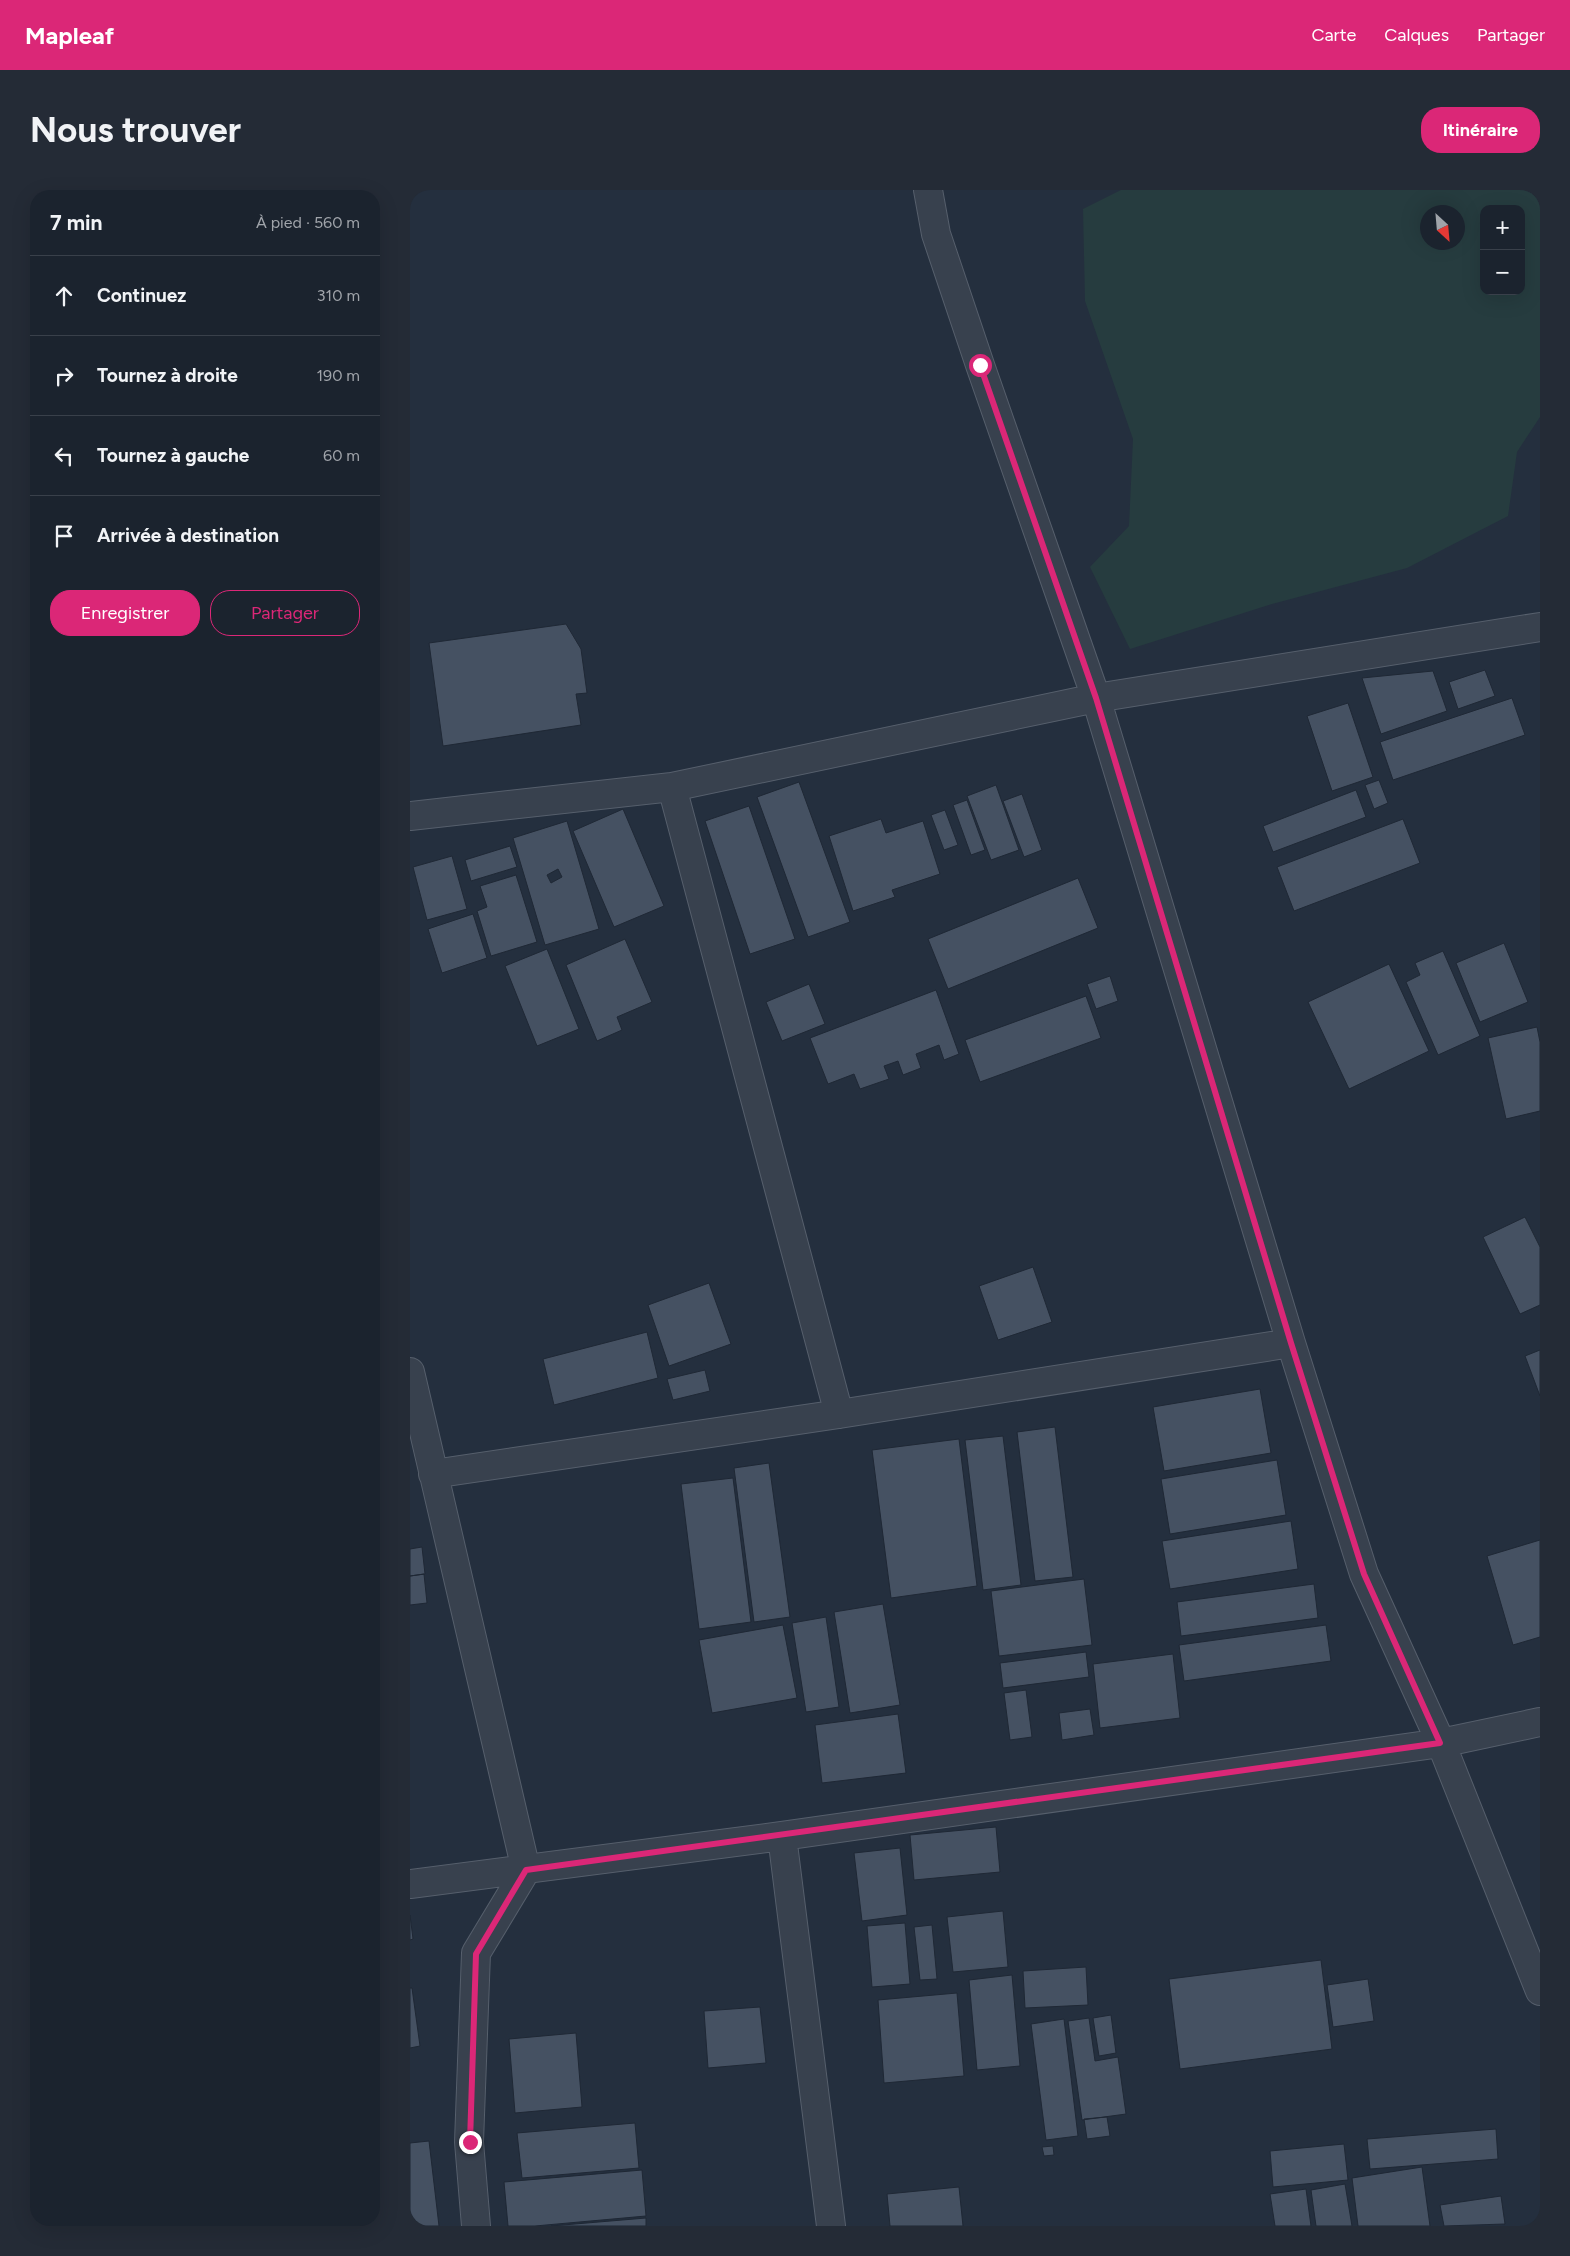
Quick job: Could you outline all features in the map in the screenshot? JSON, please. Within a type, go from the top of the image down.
[{"type":"street","points":[[928,190],[936,234],[1096,698],[1291,1343],[1364,1574],[1440,1743],[1540,1991]]},
{"type":"street","points":[[410,816],[672,787],[1096,698],[1538,635]]},
{"type":"street","points":[[672,787],[838,1414]]},
{"type":"street","points":[[433,1474],[838,1414],[1291,1343]]},
{"type":"street","points":[[410,1372],[526,1870],[476,1954],[470,2142],[476,2226]]},
{"type":"street","points":[[410,1884],[782,1836],[1440,1743],[1540,1722]]},
{"type":"street","points":[[782,1836],[831,2226]]},
{"type":"green space","points":[[1121,190],[1540,190],[1540,417],[1517,452],[1508,516],[1407,568],[1272,604],[1130,649],[1090,567],[1129,526],[1133,439],[1085,301],[1083,209]]},
{"type":"building","points":[[566,624],[581,649],[587,693],[576,694],[581,725],[443,746],[429,643]]},
{"type":"building","points":[[1485,670],[1495,696],[1458,709],[1449,682]]},
{"type":"building","points":[[1433,671],[1447,711],[1381,734],[1362,678]]},
{"type":"building","points":[[1512,698],[1525,735],[1393,780],[1380,742]]},
{"type":"building","points":[[1348,703],[1373,777],[1332,791],[1307,716]]},
{"type":"building","points":[[1379,780],[1388,803],[1374,809],[1365,785]]},
{"type":"building","points":[[799,782],[850,922],[808,937],[757,797]]},
{"type":"building","points":[[996,785],[1019,850],[991,860],[967,796]]},
{"type":"building","points":[[1356,790],[1366,817],[1273,852],[1263,826]]},
{"type":"building","points":[[1022,794],[1042,850],[1024,857],[1003,801]]},
{"type":"building","points":[[967,800],[985,850],[971,855],[953,805]]},
{"type":"building","points":[[749,806],[795,939],[750,954],[705,821]]},
{"type":"building","points":[[623,809],[664,906],[614,927],[573,831]]},
{"type":"building","points":[[945,810],[958,845],[944,850],[931,815]]},
{"type":"building","points":[[881,819],[886,833],[923,821],[940,874],[892,890],[895,897],[853,911],[829,836]]},
{"type":"building","points":[[1403,819],[1420,863],[1294,911],[1277,867]]},
{"type":"building","points":[[567,821],[599,929],[545,945],[513,838]],"holes":[[[558,869],[562,877],[551,883],[547,875]]]},
{"type":"building","points":[[510,846],[517,867],[471,881],[465,860]]},
{"type":"building","points":[[452,856],[467,909],[427,920],[413,867]]},
{"type":"building","points":[[516,875],[537,942],[491,956],[477,911],[487,907],[480,886]]},
{"type":"building","points":[[1078,878],[1098,928],[948,989],[928,939]]},
{"type":"building","points":[[473,914],[487,958],[442,973],[428,929]]},
{"type":"building","points":[[625,939],[652,1002],[617,1017],[622,1030],[597,1041],[566,965]]},
{"type":"building","points":[[1504,943],[1528,1002],[1480,1022],[1456,963]]},
{"type":"building","points":[[547,949],[579,1029],[537,1046],[505,966]]},
{"type":"building","points":[[1443,951],[1480,1036],[1438,1055],[1406,982],[1420,975],[1415,963]]},
{"type":"building","points":[[1389,964],[1429,1051],[1349,1089],[1308,1002]]},
{"type":"building","points":[[1110,976],[1118,1001],[1096,1009],[1087,984]]},
{"type":"building","points":[[809,984],[825,1024],[782,1041],[766,1002]]},
{"type":"building","points":[[936,990],[959,1054],[944,1060],[939,1045],[916,1054],[921,1068],[903,1075],[898,1061],[884,1066],[889,1079],[860,1089],[854,1074],[828,1084],[810,1038]]},
{"type":"building","points":[[1086,996],[1101,1038],[980,1082],[965,1040]]},
{"type":"building","points":[[1537,1027],[1540,1042],[1540,1111],[1506,1119],[1488,1038]]},
{"type":"building","points":[[1525,1217],[1540,1247],[1540,1305],[1520,1314],[1483,1237]]},
{"type":"building","points":[[1033,1267],[1052,1322],[998,1340],[979,1286]]},
{"type":"building","points":[[709,1283],[731,1344],[669,1366],[648,1305]]},
{"type":"building","points":[[647,1332],[658,1378],[554,1405],[543,1359]]},
{"type":"building","points":[[1540,1350],[1540,1396],[1525,1356]]},
{"type":"building","points":[[705,1370],[710,1391],[673,1400],[667,1379]]},
{"type":"building","points":[[1260,1389],[1271,1453],[1164,1471],[1153,1407]]},
{"type":"building","points":[[1055,1427],[1073,1577],[1035,1581],[1017,1432]]},
{"type":"building","points":[[1003,1436],[1021,1585],[983,1590],[965,1440]]},
{"type":"building","points":[[959,1439],[977,1586],[891,1598],[872,1450]]},
{"type":"building","points":[[1277,1460],[1286,1515],[1170,1534],[1161,1479]]},
{"type":"building","points":[[769,1463],[790,1617],[754,1622],[734,1468]]},
{"type":"building","points":[[733,1478],[751,1622],[699,1629],[681,1484]]},
{"type":"building","points":[[1291,1521],[1298,1569],[1170,1589],[1162,1541]]},
{"type":"building","points":[[1540,1540],[1540,1637],[1513,1645],[1487,1556]]},
{"type":"building","points":[[422,1547],[425,1574],[410,1576],[410,1549]]},
{"type":"building","points":[[424,1574],[427,1603],[410,1605],[410,1576]]},
{"type":"building","points":[[1084,1579],[1092,1645],[999,1656],[991,1591]]},
{"type":"building","points":[[1314,1584],[1318,1618],[1181,1636],[1177,1602]]},
{"type":"building","points":[[883,1604],[900,1705],[850,1713],[834,1612]]},
{"type":"building","points":[[826,1617],[839,1707],[806,1712],[792,1623]]},
{"type":"building","points":[[783,1625],[797,1698],[712,1713],[699,1640]]},
{"type":"building","points":[[1326,1625],[1331,1661],[1184,1681],[1179,1645]]},
{"type":"building","points":[[1086,1652],[1089,1677],[1003,1688],[1000,1663]]},
{"type":"building","points":[[1173,1654],[1180,1718],[1100,1728],[1093,1664]]},
{"type":"building","points":[[1026,1690],[1032,1737],[1010,1740],[1004,1693]]},
{"type":"building","points":[[1090,1709],[1094,1735],[1062,1740],[1059,1713]]},
{"type":"building","points":[[898,1714],[906,1773],[822,1783],[815,1725]]},
{"type":"building","points":[[996,1827],[1000,1872],[914,1880],[910,1835]]},
{"type":"building","points":[[900,1848],[907,1915],[862,1921],[854,1853]]},
{"type":"building","points":[[1003,1911],[1008,1967],[953,1972],[947,1917]]},
{"type":"building","points":[[410,1915],[413,1939],[410,1940]]},
{"type":"building","points":[[905,1923],[910,1984],[872,1987],[867,1926]]},
{"type":"building","points":[[932,1925],[937,1979],[920,1980],[914,1927]]},
{"type":"building","points":[[1321,1960],[1332,2049],[1180,2069],[1169,1979]]},
{"type":"building","points":[[1086,1967],[1088,2005],[1025,2008],[1023,1971]]},
{"type":"building","points":[[1012,1975],[1020,2066],[977,2070],[969,1980]]},
{"type":"building","points":[[1368,1979],[1374,2021],[1333,2027],[1327,1985]]},
{"type":"building","points":[[410,1988],[412,1988],[420,2046],[410,2048]]},
{"type":"building","points":[[957,1993],[964,2076],[884,2083],[878,2000]]},
{"type":"building","points":[[760,2007],[766,2063],[708,2068],[704,2011]]},
{"type":"building","points":[[1111,2015],[1116,2053],[1099,2056],[1093,2018]]},
{"type":"building","points":[[1089,2018],[1095,2061],[1118,2057],[1126,2114],[1082,2120],[1068,2021]]},
{"type":"building","points":[[1064,2019],[1078,2136],[1046,2140],[1031,2024]]},
{"type":"building","points":[[576,2033],[582,2107],[515,2113],[509,2039]]},
{"type":"building","points":[[1107,2117],[1110,2136],[1087,2139],[1084,2119]]},
{"type":"building","points":[[635,2123],[639,2168],[522,2178],[517,2133]]},
{"type":"building","points":[[1496,2129],[1498,2159],[1370,2169],[1367,2139]]},
{"type":"building","points":[[429,2141],[439,2226],[410,2226],[410,2143]]},
{"type":"building","points":[[1344,2144],[1348,2180],[1273,2187],[1270,2151]]},
{"type":"building","points":[[1053,2146],[1054,2155],[1044,2156],[1042,2147]]},
{"type":"building","points":[[1422,2167],[1430,2226],[1358,2226],[1352,2178]]},
{"type":"building","points":[[642,2170],[646,2216],[535,2226],[508,2226],[504,2182]]},
{"type":"building","points":[[1345,2184],[1352,2226],[1316,2226],[1311,2190]]},
{"type":"building","points":[[959,2187],[963,2226],[890,2226],[887,2194]]},
{"type":"building","points":[[1306,2189],[1311,2226],[1275,2226],[1270,2194]]},
{"type":"building","points":[[1501,2196],[1505,2224],[1444,2226],[1440,2205]]},
{"type":"building","points":[[646,2218],[646,2226],[551,2226]]},
{"type":"route","points":[[470,2142],[476,1954],[526,1870],[782,1836],[1440,1743],[1364,1574],[1291,1343],[1096,698],[980,365]]}]
